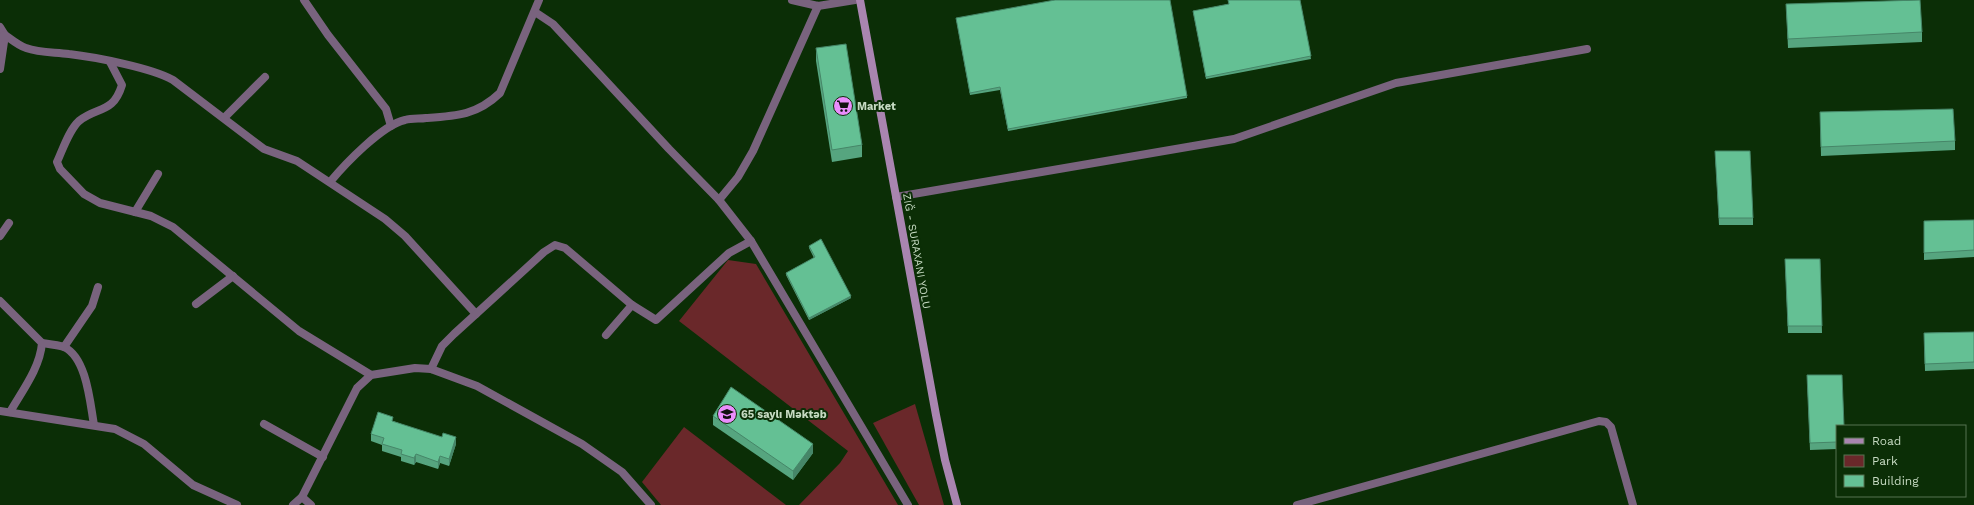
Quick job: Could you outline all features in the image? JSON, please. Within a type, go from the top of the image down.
[{"type":"main road","points":[[860,0],[937,422],[957,505]]},
{"type":"street","points":[[304,0],[328,35],[386,109],[391,126]]},
{"type":"street","points":[[330,182],[344,165],[391,126],[405,120],[471,113],[489,104],[500,93],[539,0]]},
{"type":"street","points":[[792,0],[818,6],[855,0]]},
{"type":"street","points":[[719,200],[738,177],[753,151],[818,6]]},
{"type":"street","points":[[535,12],[553,24],[669,149],[719,200],[751,241],[908,505]]},
{"type":"street","points":[[0,27],[3,37],[0,69]]},
{"type":"street","points":[[3,37],[25,48],[39,52],[70,54],[163,74],[225,117],[240,132],[264,149],[297,161],[385,219],[405,236],[476,314]]},
{"type":"street","points":[[896,197],[1234,139],[1396,83],[1586,49]]},
{"type":"street","points":[[110,62],[122,85],[119,93],[110,106],[80,121],[74,128],[57,162],[60,169],[84,194],[100,203],[151,216],[173,227],[299,331],[370,375]]},
{"type":"street","points":[[225,117],[265,77]]},
{"type":"street","points":[[135,212],[158,174]]},
{"type":"street","points":[[0,236],[9,223]]},
{"type":"street","points":[[431,369],[442,346],[544,252],[555,245],[565,248],[632,305],[656,320],[729,253],[751,241]]},
{"type":"street","points":[[196,304],[233,276]]},
{"type":"street","points":[[64,347],[92,306],[98,287]]},
{"type":"street","points":[[0,301],[42,343],[64,347],[75,356],[84,372],[94,425]]},
{"type":"street","points":[[606,335],[632,305]]},
{"type":"street","points":[[10,412],[36,365],[41,354],[42,343]]},
{"type":"street","points":[[293,505],[302,497],[323,457],[347,404],[357,388],[370,375],[416,368],[431,369],[476,386],[582,444],[622,472],[651,505]]},
{"type":"street","points":[[0,411],[115,429],[144,444],[193,485],[237,505]]},
{"type":"street","points":[[1297,505],[1599,421],[1606,422],[1611,428],[1634,505]]},
{"type":"street","points":[[264,424],[323,457]]},
{"type":"street","points":[[302,497],[311,505]]},
{"type":"green space","points":[[728,260],[756,264],[898,505],[799,505],[840,463],[848,451],[679,321]]},
{"type":"green space","points":[[915,404],[944,505],[919,505],[873,423]]},
{"type":"green space","points":[[684,427],[786,505],[661,505],[642,482]]},
{"type":"building","points":[[1055,0],[1170,0],[1187,96],[1008,129],[1000,87],[970,93],[956,18]]},
{"type":"building","points":[[1228,0],[1300,0],[1311,56],[1206,77],[1193,11],[1229,4]]},
{"type":"building","points":[[1920,0],[1922,32],[1788,39],[1786,4]]},
{"type":"building","points":[[846,44],[862,145],[832,150],[816,48]]},
{"type":"building","points":[[1953,109],[1955,141],[1821,147],[1820,112]]},
{"type":"building","points":[[1715,151],[1750,151],[1753,218],[1719,218]]},
{"type":"building","points":[[1974,220],[1974,250],[1924,253],[1924,221]]},
{"type":"building","points":[[821,239],[851,296],[809,318],[786,273],[815,257],[809,246]]},
{"type":"building","points":[[1785,259],[1820,259],[1822,326],[1788,326]]},
{"type":"building","points":[[1974,332],[1974,362],[1925,364],[1924,333]]},
{"type":"building","points":[[1807,375],[1842,375],[1844,425],[1836,425],[1836,442],[1810,443]]},
{"type":"building","points":[[731,387],[813,444],[793,471],[713,416]]},
{"type":"building","points":[[378,412],[393,417],[392,421],[442,437],[443,433],[456,437],[449,459],[440,456],[438,462],[416,454],[414,458],[401,454],[402,450],[382,444],[384,438],[371,434]]},
{"type":"place","name":"Market","points":[[843,106]]},
{"type":"place","name":"65 saylı Məktəb","points":[[727,414]]}]
